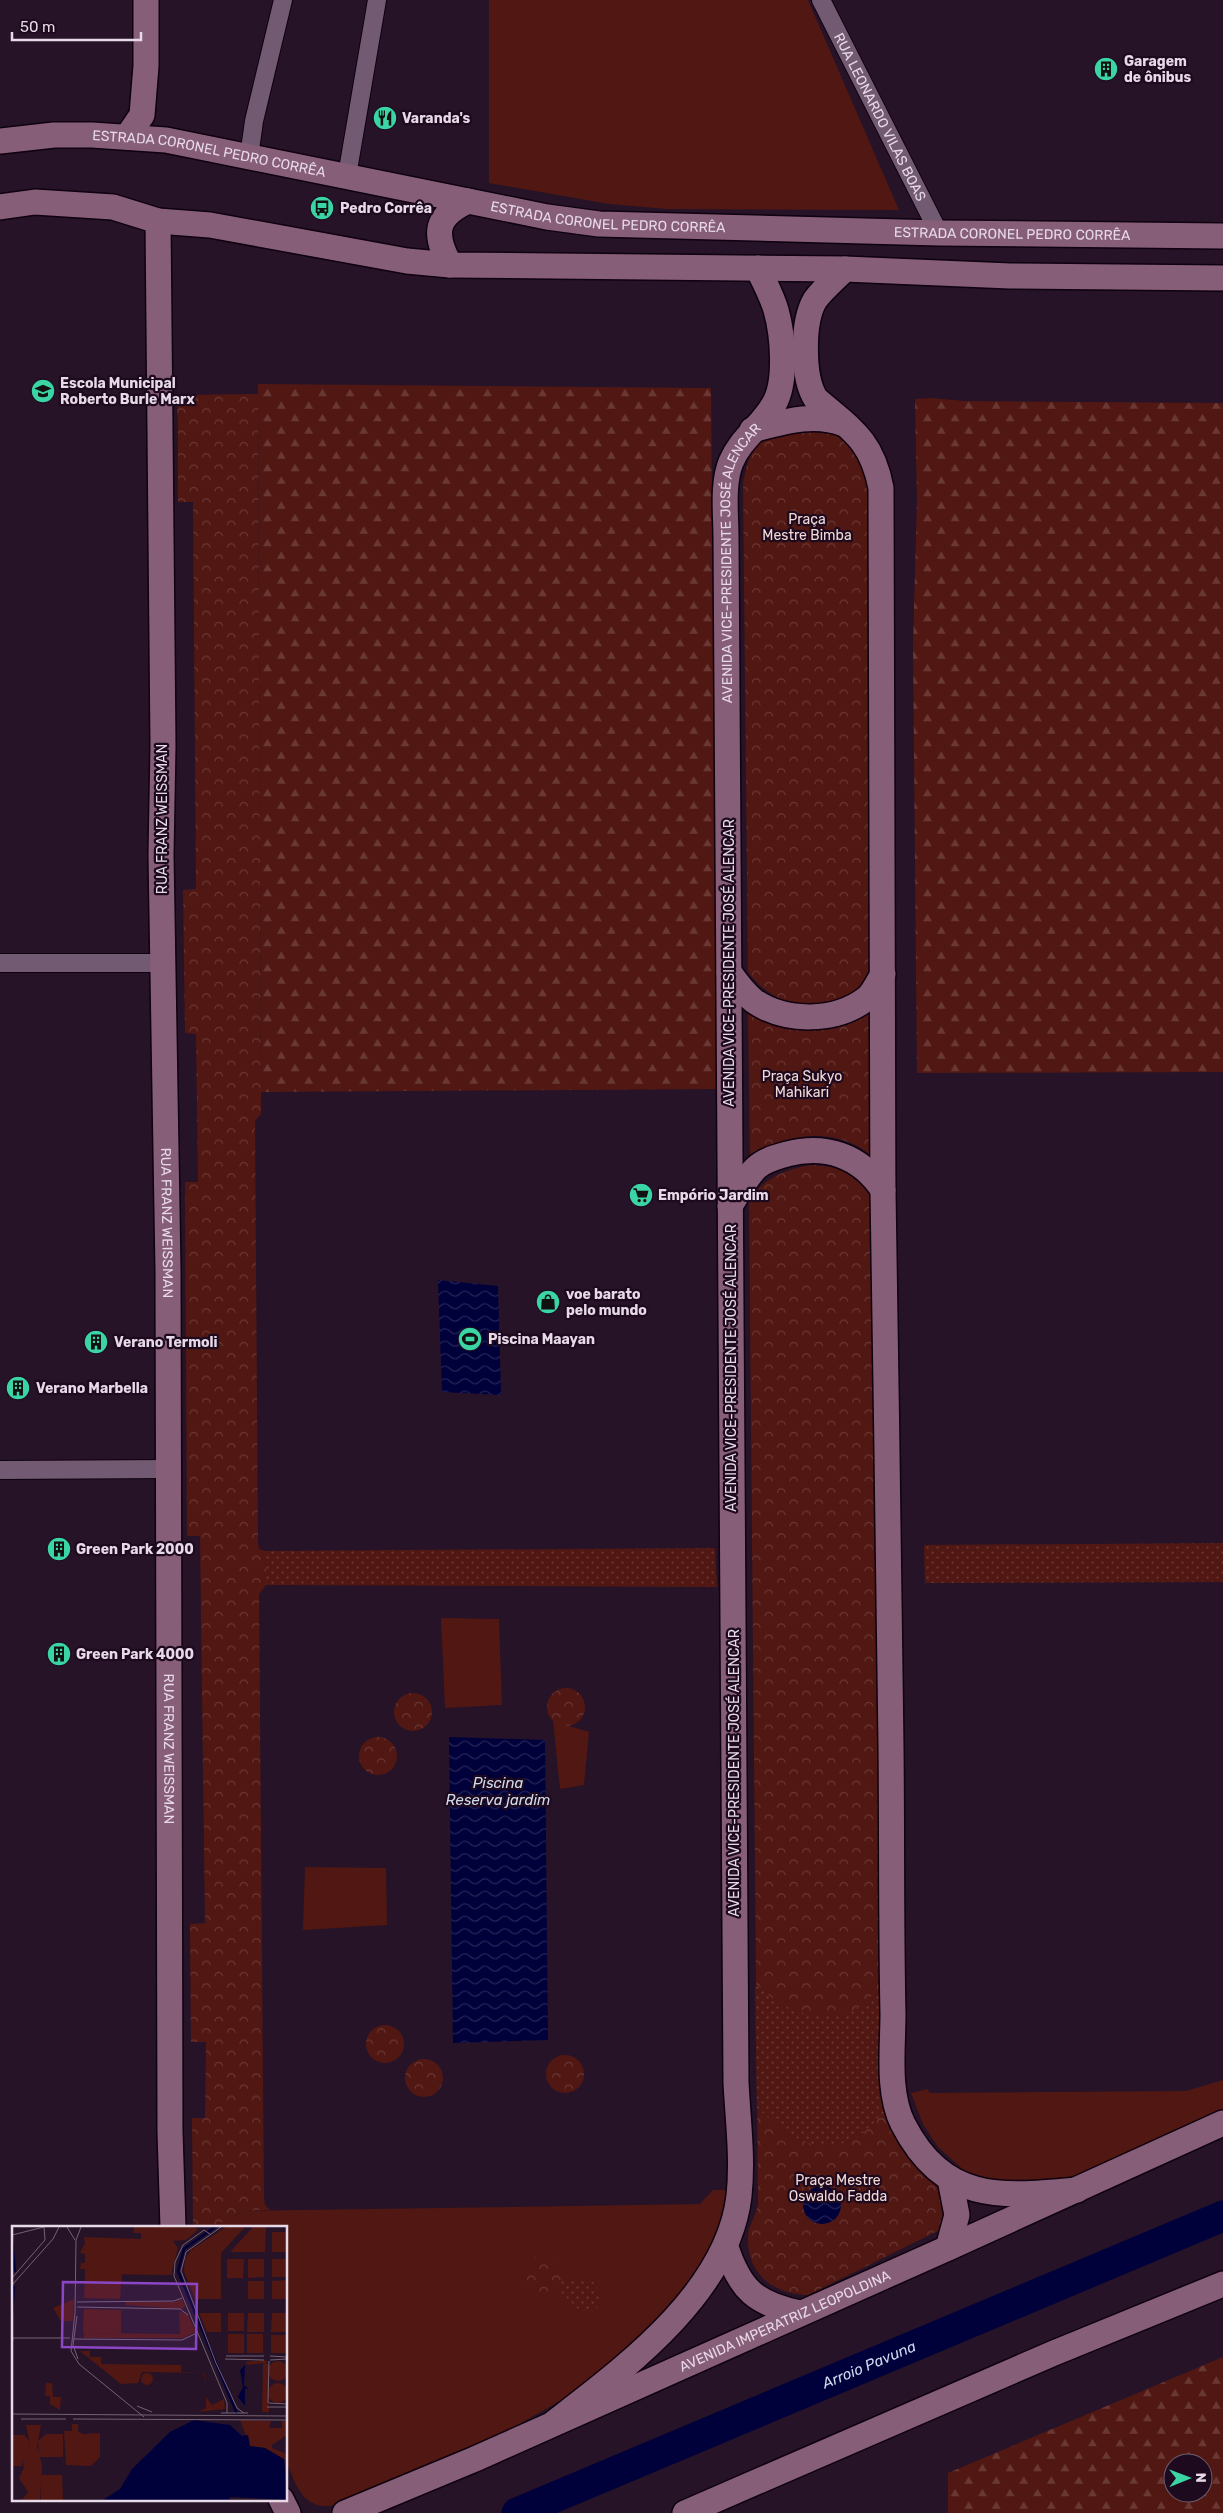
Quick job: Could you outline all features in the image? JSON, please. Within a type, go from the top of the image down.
[{"type":"street","points":[[126,137],[142,115],[146,66],[146,0]]},
{"type":"street","points":[[249,157],[254,121],[283,0]]},
{"type":"street","points":[[347,176],[377,0]]},
{"type":"street","name":"RUA LEONARDO VILAS BOAS","points":[[821,0],[939,233]]},
{"type":"street","points":[[146,66],[152,114],[166,140]]},
{"type":"street","name":"ESTRADA CORONEL PEDRO CORRÊA","points":[[0,141],[54,135],[166,140],[468,201],[599,224],[939,233],[1223,236]]},
{"type":"street","points":[[450,265],[440,242],[441,223],[449,211],[468,201]]},
{"type":"street","points":[[0,207],[35,202],[112,207],[158,221],[210,225],[407,261],[450,265],[845,269],[1010,276],[1223,278]]},
{"type":"street","name":"RUA FRANZ WEISSMAN","points":[[158,221],[167,1156],[170,2122],[173,2226]]},
{"type":"street","name":"AVENIDA VICE-PRESIDENTE JOSÉ ALENCAR","points":[[555,2422],[624,2369],[666,2328],[719,2261],[726,2247],[739,2196],[736,2083],[727,488],[731,463],[742,440],[774,404],[778,395],[782,364],[776,311],[758,268]]},
{"type":"street","points":[[845,269],[815,300],[808,323],[806,358],[812,392],[870,450],[877,467],[881,488],[883,1190],[894,2078],[897,2111],[904,2126],[931,2164],[950,2179],[972,2189],[1017,2195],[1077,2190]]},
{"type":"street","points":[[752,430],[804,419],[821,418],[844,424]]},
{"type":"street","points":[[0,963],[164,964]]},
{"type":"street","points":[[729,972],[755,1001],[772,1009],[810,1018],[831,1016],[868,998],[883,974]]},
{"type":"street","points":[[730,1206],[756,1168],[774,1158],[812,1150],[832,1151],[852,1159],[868,1171],[883,1190]]},
{"type":"street","points":[[0,1470],[168,1469]]},
{"type":"street","name":"AVENIDA IMPERATRIZ LEOPOLDINA","points":[[345,2513],[475,2459],[1223,2123]]},
{"type":"street","points":[[948,2248],[956,2215],[950,2179]]},
{"type":"street","points":[[726,2247],[737,2276],[750,2294],[776,2308],[800,2312]]},
{"type":"street","points":[[685,2513],[1054,2353],[1223,2284]]},
{"type":"street","points":[[282,2500],[288,2513]]},
{"type":"green space","points":[[489,0],[808,0],[899,210],[667,209],[609,204],[489,183]]},
{"type":"green space","points":[[258,384],[711,388],[717,1089],[261,1092]]},
{"type":"green space","points":[[258,394],[261,1114],[255,1121],[258,1542],[259,1549],[266,1551],[266,1585],[259,1594],[264,2199],[265,2205],[270,2210],[242,2211],[228,2221],[210,2226],[193,2226],[192,2118],[205,2118],[206,2042],[191,2042],[190,1924],[205,1923],[200,1536],[187,1536],[185,1182],[198,1182],[196,1034],[185,1033],[183,890],[196,889],[193,502],[178,502],[178,421],[176,395]]},
{"type":"green space","points":[[931,398],[964,401],[1223,403],[1223,1072],[917,1073],[913,646],[917,500],[915,399]]},
{"type":"green space","name":"Praça Mestre Bimba","points":[[791,427],[845,435],[870,471],[873,976],[858,988],[842,997],[826,1003],[809,1005],[792,1003],[777,997],[762,987],[748,972],[743,484],[749,461],[756,446],[779,431]]},
{"type":"green space","name":"Praça Sukyo Mahikari","points":[[874,1007],[876,1161],[857,1146],[845,1141],[820,1136],[807,1136],[783,1142],[750,1161],[748,1009],[763,1019],[779,1025],[811,1030],[844,1024],[860,1017]]},
{"type":"green space","name":"Praça Mestre Oswaldo Fadda","points":[[811,1165],[834,1167],[849,1173],[862,1183],[877,1199],[885,2064],[946,2182],[946,2227],[808,2295],[783,2291],[764,2279],[751,2260],[748,2235],[758,2205],[749,1200],[755,1192],[776,1176],[793,1169]]},
{"type":"green space","points":[[1223,1543],[1223,1582],[925,1583],[924,1545]]},
{"type":"green space","points":[[715,1548],[717,1587],[266,1585],[266,1551]]},
{"type":"green space","points":[[441,1618],[499,1619],[502,1705],[445,1708]]},
{"type":"green space","points":[[566,1688],[580,1693],[585,1707],[580,1721],[566,1726],[552,1721],[547,1707],[552,1693]]},
{"type":"green space","points":[[413,1693],[427,1698],[432,1712],[427,1726],[413,1731],[399,1726],[394,1712],[399,1698]]},
{"type":"green space","points":[[553,1721],[589,1732],[584,1785],[560,1789]]},
{"type":"green space","points":[[378,1737],[392,1742],[397,1756],[392,1770],[378,1775],[364,1770],[359,1756],[364,1742]]},
{"type":"green space","points":[[305,1867],[386,1868],[387,1925],[303,1930]]},
{"type":"green space","points":[[884,1977],[889,2110],[860,2135],[831,2146],[817,2145],[792,2135],[757,2108],[755,1987],[759,1986],[780,2003],[792,2009],[819,2016],[833,2015],[846,2013],[859,2007],[873,1994]]},
{"type":"green space","points":[[385,2025],[399,2030],[404,2044],[399,2058],[385,2063],[371,2058],[366,2044],[371,2030]]},
{"type":"green space","points":[[565,2055],[579,2060],[584,2074],[579,2088],[565,2093],[551,2088],[546,2074],[551,2060]]},
{"type":"green space","points":[[424,2059],[438,2064],[443,2078],[438,2092],[424,2097],[410,2092],[405,2078],[410,2064]]},
{"type":"green space","points":[[1223,2080],[1223,2114],[1062,2183],[997,2185],[967,2173],[938,2147],[923,2124],[911,2093],[928,2089],[929,2093],[1186,2091]]},
{"type":"green space","points":[[713,2190],[734,2190],[714,2247],[675,2303],[635,2345],[591,2380],[543,2411],[492,2437],[440,2461],[331,2506],[321,2506],[313,2503],[301,2493],[288,2467],[288,2226],[210,2226],[228,2221],[242,2211],[700,2204]]},
{"type":"green space","points":[[543,2255],[557,2260],[562,2274],[557,2288],[543,2293],[529,2288],[524,2274],[529,2260]]},
{"type":"green space","points":[[568,2279],[594,2282],[601,2296],[597,2308],[592,2312],[580,2311],[561,2292],[561,2282]]},
{"type":"green space","points":[[1223,2357],[1223,2513],[948,2513],[948,2473]]},
{"type":"water","name":"Piscina Maayan","points":[[438,1280],[498,1286],[501,1395],[442,1392]]},
{"type":"water","name":"Piscina Reserva jardim","points":[[449,1737],[545,1740],[548,2040],[453,2043]]},
{"type":"water","points":[[822,2186],[836,2191],[841,2205],[836,2219],[822,2224],[808,2219],[803,2205],[808,2191]]},
{"type":"waterway","name":"Arroio Pavuna","points":[[517,2513],[1223,2216]]},
{"type":"place","name":"Garagem de ônibus","points":[[1106,69]]},
{"type":"place","name":"Varanda's","points":[[385,118]]},
{"type":"place","name":"Pedro Corrêa","points":[[322,208]]},
{"type":"place","name":"Escola Municipal Roberto Burle Marx","points":[[43,391]]},
{"type":"place","name":"Empório Jardim","points":[[641,1195]]},
{"type":"place","name":"voe barato pelo mundo","points":[[548,1302]]},
{"type":"place","name":"Piscina Maayan","points":[[470,1339]]},
{"type":"place","name":"Verano Termoli","points":[[96,1342]]},
{"type":"place","name":"Verano Marbella","points":[[18,1388]]},
{"type":"place","name":"Green Park 2000","points":[[59,1549]]},
{"type":"place","name":"Green Park 4000","points":[[59,1654]]}]
